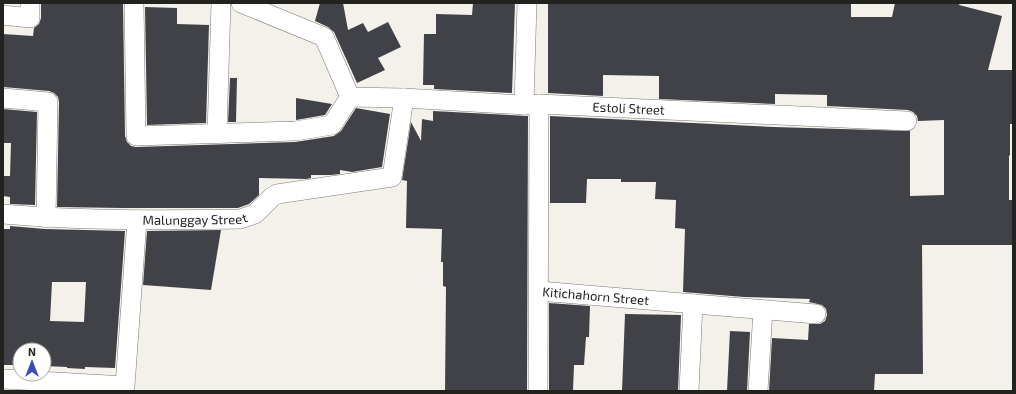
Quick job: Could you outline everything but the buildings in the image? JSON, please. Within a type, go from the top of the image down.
[{"type":"street","points":[[3,15],[30,18],[30,3]]},
{"type":"street","points":[[134,3],[136,136],[295,131],[332,125],[350,97],[324,37],[241,3]]},
{"type":"street","points":[[217,134],[221,3]]},
{"type":"street","name":"Kitichahorn Street","points":[[526,3],[539,291],[816,314]]},
{"type":"street","name":"Estoli Street","points":[[350,97],[404,98],[907,121]]},
{"type":"street","points":[[3,98],[48,102],[46,218]]},
{"type":"street","name":"Malunggay Street","points":[[3,214],[46,218],[137,220],[240,219],[255,214],[277,194],[392,177],[404,98]]},
{"type":"street","points":[[3,379],[125,386],[137,220]]},
{"type":"street","points":[[538,391],[539,291]]},
{"type":"street","points":[[689,391],[693,304]]},
{"type":"street","points":[[758,391],[763,310]]}]
